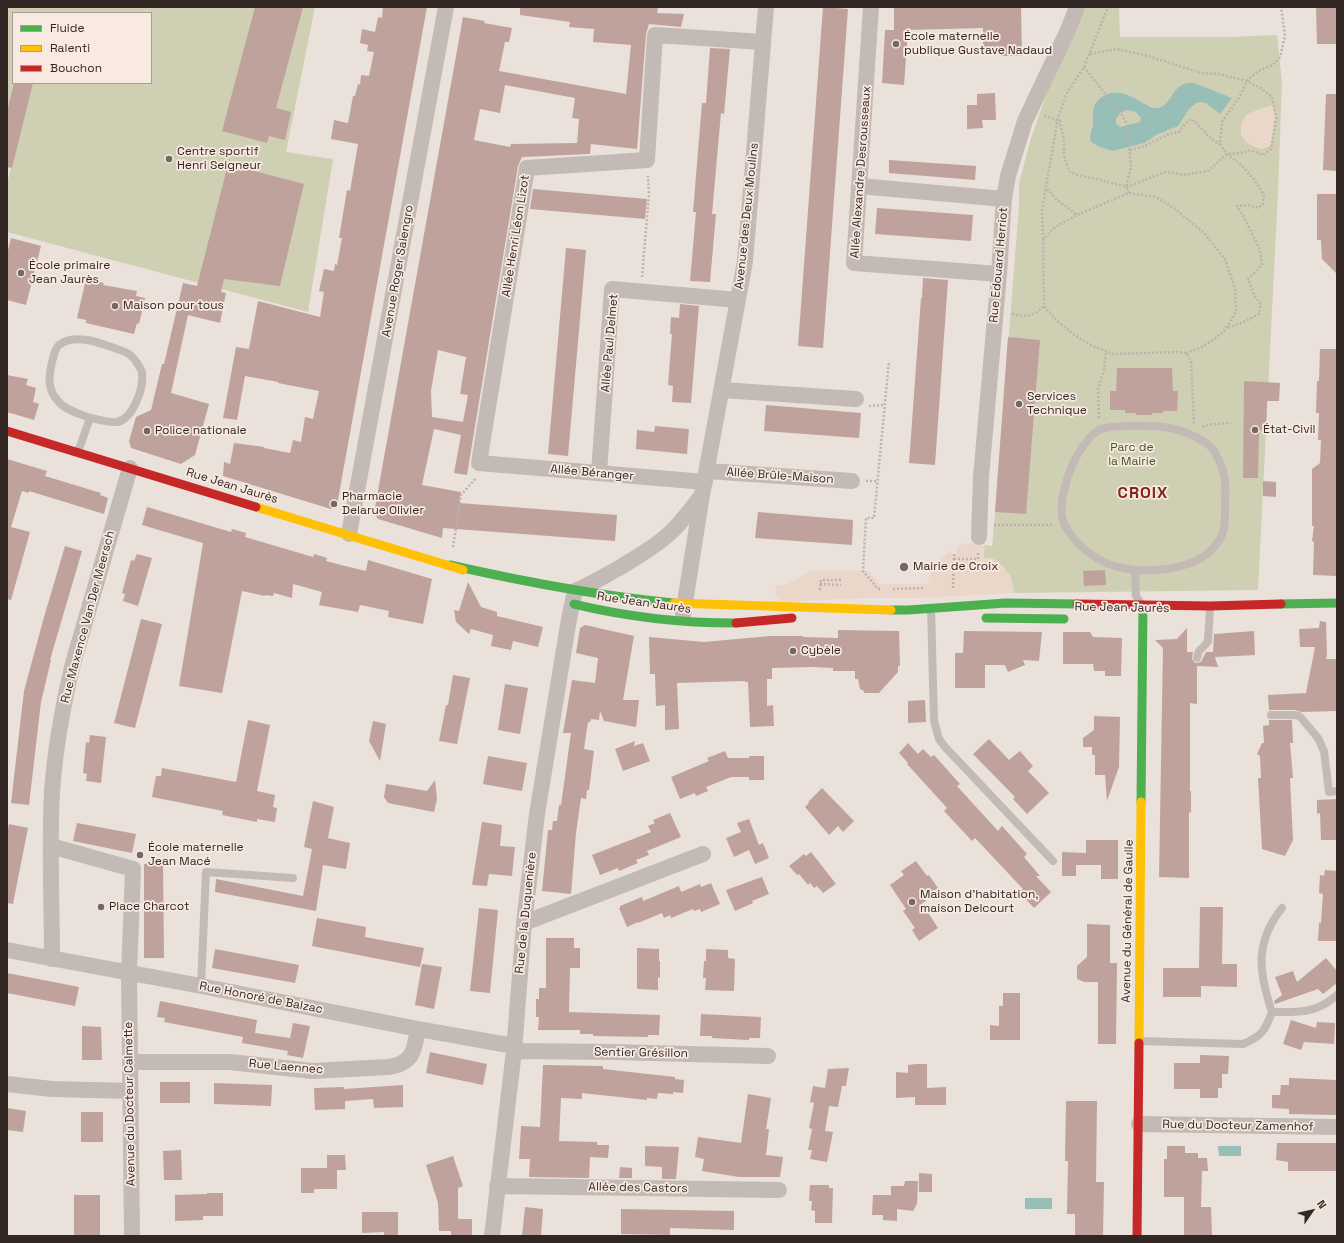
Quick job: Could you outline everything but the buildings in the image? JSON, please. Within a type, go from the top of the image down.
[{"type":"main road","name":"Rue Jean Jaurès","points":[[7,431],[450,565],[519,589]]},
{"type":"main road","name":"Rue Jean Jaurès","points":[[450,565],[523,581],[569,598],[630,616],[682,622],[726,623],[766,621],[841,609]]},
{"type":"main road","name":"Rue Jean Jaurès","points":[[569,598],[636,600],[685,604],[798,606],[841,609],[931,611],[1006,603],[1143,606],[1337,603]]},
{"type":"main road","name":"Avenue du Général de Gaulle","points":[[1137,1236],[1143,606]]},
{"type":"main road","name":"Rue Jean Jaurès","points":[[931,611],[947,617]]},
{"type":"main road","name":"Rue Jean Jaurès","points":[[975,617],[1070,619]]},
{"type":"main road","points":[[1198,620],[1214,621]]},
{"type":"street","name":"Avenue Roger Salengro","points":[[349,534],[446,7]]},
{"type":"street","name":"Avenue des Deux Moulins","points":[[682,622],[746,248],[766,7]]},
{"type":"street","name":"Allée Alexandre Desrousseaux","points":[[871,7],[854,263],[999,274]]},
{"type":"street","name":"Rue Edouard Herriot","points":[[979,537],[981,477],[1004,200],[1008,176],[1030,111],[1068,30],[1077,7]]},
{"type":"street","points":[[647,160],[655,35],[763,42]]},
{"type":"street","name":"Allée Henri Léon Lizot","points":[[479,463],[527,168],[647,160]]},
{"type":"street","points":[[859,186],[1004,200]]},
{"type":"street","name":"Allée Paul Delmet","points":[[599,473],[612,289],[738,300]]},
{"type":"street","points":[[722,390],[856,399]]},
{"type":"street","name":"Allée Béranger","points":[[479,463],[705,483]]},
{"type":"street","name":"Rue Maxence Van Der Meersch","points":[[52,959],[51,846],[54,769],[68,686],[130,468]]},
{"type":"street","name":"Allée Brûle-Maison","points":[[705,483],[852,481]]},
{"type":"street","name":"Avenue des Deux Moulins","points":[[569,598],[648,551],[660,542],[680,522],[705,483]]},
{"type":"street","name":"Rue de la Duquenière","points":[[492,1236],[514,1049],[524,924],[537,814],[569,598]]},
{"type":"street","name":"Avenue du Docteur Calmette","points":[[51,846],[134,869],[129,973],[132,1236]]},
{"type":"street","points":[[524,924],[703,854]]},
{"type":"street","name":"Rue Honoré de Balzac","points":[[7,950],[201,986],[514,1049]]},
{"type":"street","name":"Rue Laennec","points":[[130,1062],[230,1062],[312,1071],[388,1067],[401,1064],[409,1059],[414,1050],[418,1029]]},
{"type":"street","name":"Sentier Grésillon","points":[[514,1049],[768,1056]]},
{"type":"street","points":[[7,1084],[52,1089],[130,1091]]},
{"type":"street","name":"Rue du Docteur Zamenhof","points":[[1139,1124],[1337,1127]]},
{"type":"street","name":"Allée des Castors","points":[[498,1186],[779,1190]]},
{"type":"lane","points":[[67,340],[90,340],[129,354],[142,372],[142,381],[136,403],[132,411],[126,417],[118,422],[90,418],[70,410],[58,403],[52,394],[49,385],[49,375],[55,351],[59,345],[67,340]]},
{"type":"lane","points":[[77,452],[90,418]]},
{"type":"lane","points":[[1121,426],[1149,426],[1174,429],[1195,436],[1214,450],[1223,470],[1226,487],[1225,522],[1222,536],[1207,554],[1193,562],[1172,568],[1152,571],[1135,570],[1114,567],[1101,561],[1085,550],[1071,535],[1063,521],[1062,505],[1068,475],[1085,443],[1099,430],[1121,426]]},
{"type":"lane","points":[[1135,570],[1136,596],[1143,606]]},
{"type":"lane","points":[[1197,658],[1199,650],[1208,641],[1214,621],[1210,606]]},
{"type":"lane","points":[[931,611],[934,721],[939,739],[1053,861]]},
{"type":"lane","points":[[1271,715],[1295,715],[1299,716],[1305,722],[1318,738],[1323,747],[1329,792],[1337,791]]},
{"type":"lane","points":[[201,986],[206,872],[293,878]]},
{"type":"lane","points":[[1139,1041],[1243,1044],[1256,1039],[1266,1028],[1272,1012],[1264,987],[1261,958],[1264,941],[1272,920],[1282,908]]},
{"type":"lane","points":[[1272,1012],[1293,1012],[1315,1009],[1324,1006],[1337,995]]},
{"type":"path","points":[[1043,240],[1055,227],[1077,215],[1129,193],[1156,197],[1174,208],[1204,233],[1224,259],[1235,289],[1236,312],[1226,328],[1213,340],[1200,348],[1186,353],[1112,354],[1092,346],[1075,335],[1057,321],[1044,306],[1042,210],[1057,120],[1067,93],[1084,67],[1090,54],[1108,7]]},
{"type":"path","points":[[1220,144],[1222,122],[1240,96],[1247,81],[1258,71],[1273,64],[1280,57],[1285,36],[1281,7]]},
{"type":"path","points":[[1030,111],[1060,121],[1063,131],[1064,154],[1070,171],[1077,175],[1126,187],[1166,172],[1184,175],[1208,171],[1227,154],[1251,150],[1263,155],[1271,149],[1276,118],[1272,97],[1262,89],[1247,81],[1219,74],[1200,72],[1148,56],[1117,49],[1090,54]]},
{"type":"path","points":[[1084,67],[1126,122],[1131,167],[1126,187],[1129,193]]},
{"type":"path","points":[[1130,148],[1145,146],[1169,134],[1179,132],[1191,119],[1197,123],[1212,140],[1220,144],[1227,154],[1239,163],[1254,179],[1264,195],[1263,204],[1258,208],[1249,205],[1238,206],[1260,250],[1262,265],[1248,279],[1255,297],[1261,304],[1259,314],[1244,322],[1226,328]]},
{"type":"path","points":[[641,292],[649,194],[647,160]]},
{"type":"path","points":[[1045,186],[1056,199],[1077,215]]},
{"type":"path","points":[[995,312],[1023,316],[1037,313],[1044,306]]},
{"type":"path","points":[[1099,430],[1098,389],[1104,370],[1106,351]]},
{"type":"path","points":[[1186,353],[1191,361],[1195,436]]},
{"type":"path","points":[[889,361],[874,518],[866,518],[863,571],[878,589],[931,588]]},
{"type":"path","points":[[1195,436],[1205,425],[1231,423]]},
{"type":"path","points":[[450,565],[461,495],[475,480],[479,463]]},
{"type":"path","points":[[994,524],[1066,525]]},
{"type":"path","points":[[954,559],[978,559],[979,537]]},
{"type":"path","points":[[946,588],[954,588],[954,554]]},
{"type":"path","points":[[826,580],[842,580]]},
{"type":"path","points":[[820,584],[841,585]]},
{"type":"green space","name":"Centre sportif Henri Seigneur","points":[[7,7],[315,7],[286,152],[333,159],[308,312],[7,232],[7,183],[13,161],[7,159]]},
{"type":"green space","name":"Parc de la Mairie","points":[[1082,7],[1119,7],[1120,37],[1229,37],[1277,35],[1282,82],[1258,590],[1014,593],[1009,574],[984,558],[984,545],[992,546],[1019,205],[1019,183],[1031,138],[1049,87]]},
{"type":"shaded area","points":[[1273,105],[1276,118],[1271,146],[1261,149],[1247,143],[1241,135],[1241,124],[1246,115]]},
{"type":"shaded area","points":[[985,538],[984,558],[992,558],[1005,568],[1012,582],[1014,593],[918,598],[858,598],[783,602],[775,594],[776,585],[786,585],[811,571],[867,571],[880,584],[927,584],[932,569],[941,558],[951,550],[951,554],[956,554],[957,547],[960,545]]},
{"type":"water","points":[[1194,83],[1232,98],[1220,114],[1206,103],[1196,103],[1189,109],[1178,126],[1158,134],[1144,143],[1113,151],[1100,147],[1091,142],[1090,136],[1093,124],[1094,108],[1097,102],[1107,94],[1122,93],[1151,107],[1158,108],[1165,105],[1176,90],[1181,86]],"holes":[[[1127,110],[1136,112],[1141,118],[1140,122],[1120,127],[1116,124],[1116,119],[1120,113]]]},
{"type":"water","points":[[1218,1146],[1241,1146],[1241,1156],[1219,1156]]},
{"type":"water","points":[[1025,1198],[1052,1198],[1052,1209],[1025,1209]]},
{"type":"traffic: fast","points":[[450,565],[562,588],[674,603]]},
{"type":"traffic: fast","points":[[891,610],[1006,603],[1077,604]]},
{"type":"traffic: fast","points":[[1281,604],[1337,603]]},
{"type":"traffic: fast","points":[[574,604],[634,616],[695,622],[736,623]]},
{"type":"traffic: fast","points":[[1141,802],[1143,606]]},
{"type":"traffic: fast","points":[[986,618],[1064,619]]},
{"type":"traffic: slow","points":[[256,507],[463,570]]},
{"type":"traffic: slow","points":[[674,603],[891,610]]},
{"type":"traffic: slow","points":[[1139,1043],[1141,802]]},
{"type":"traffic: jam","points":[[7,431],[256,507]]},
{"type":"traffic: jam","points":[[1077,604],[1210,606],[1281,604]]},
{"type":"traffic: jam","points":[[736,623],[792,618]]},
{"type":"traffic: jam","points":[[1137,1236],[1139,1043]]},
{"type":"place","name":"École maternelle publique Gustave Nadaud","points":[[896,44]]},
{"type":"place","name":"Centre sportif Henri Seigneur","points":[[169,159]]},
{"type":"place","name":"École primaire Jean Jaurès","points":[[21,273]]},
{"type":"place","name":"Maison pour tous","points":[[115,306]]},
{"type":"place","name":"Services Technique","points":[[1019,404]]},
{"type":"place","name":"État-Civil","points":[[1255,430]]},
{"type":"place","name":"Police nationale","points":[[147,431]]},
{"type":"place","name":"Pharmacie Delarue Olivier","points":[[334,504]]},
{"type":"place","name":"Mairie de Croix","points":[[904,567]]},
{"type":"place","name":"Cybèle","points":[[793,651]]},
{"type":"place","name":"École maternelle Jean Macé","points":[[140,855]]},
{"type":"place","name":"Maison d'habitation, maison Delcourt","points":[[912,902]]},
{"type":"place","name":"Place Charcot","points":[[101,907]]},
{"type":"district","name":"CROIX","points":[[1143,494]]}]
